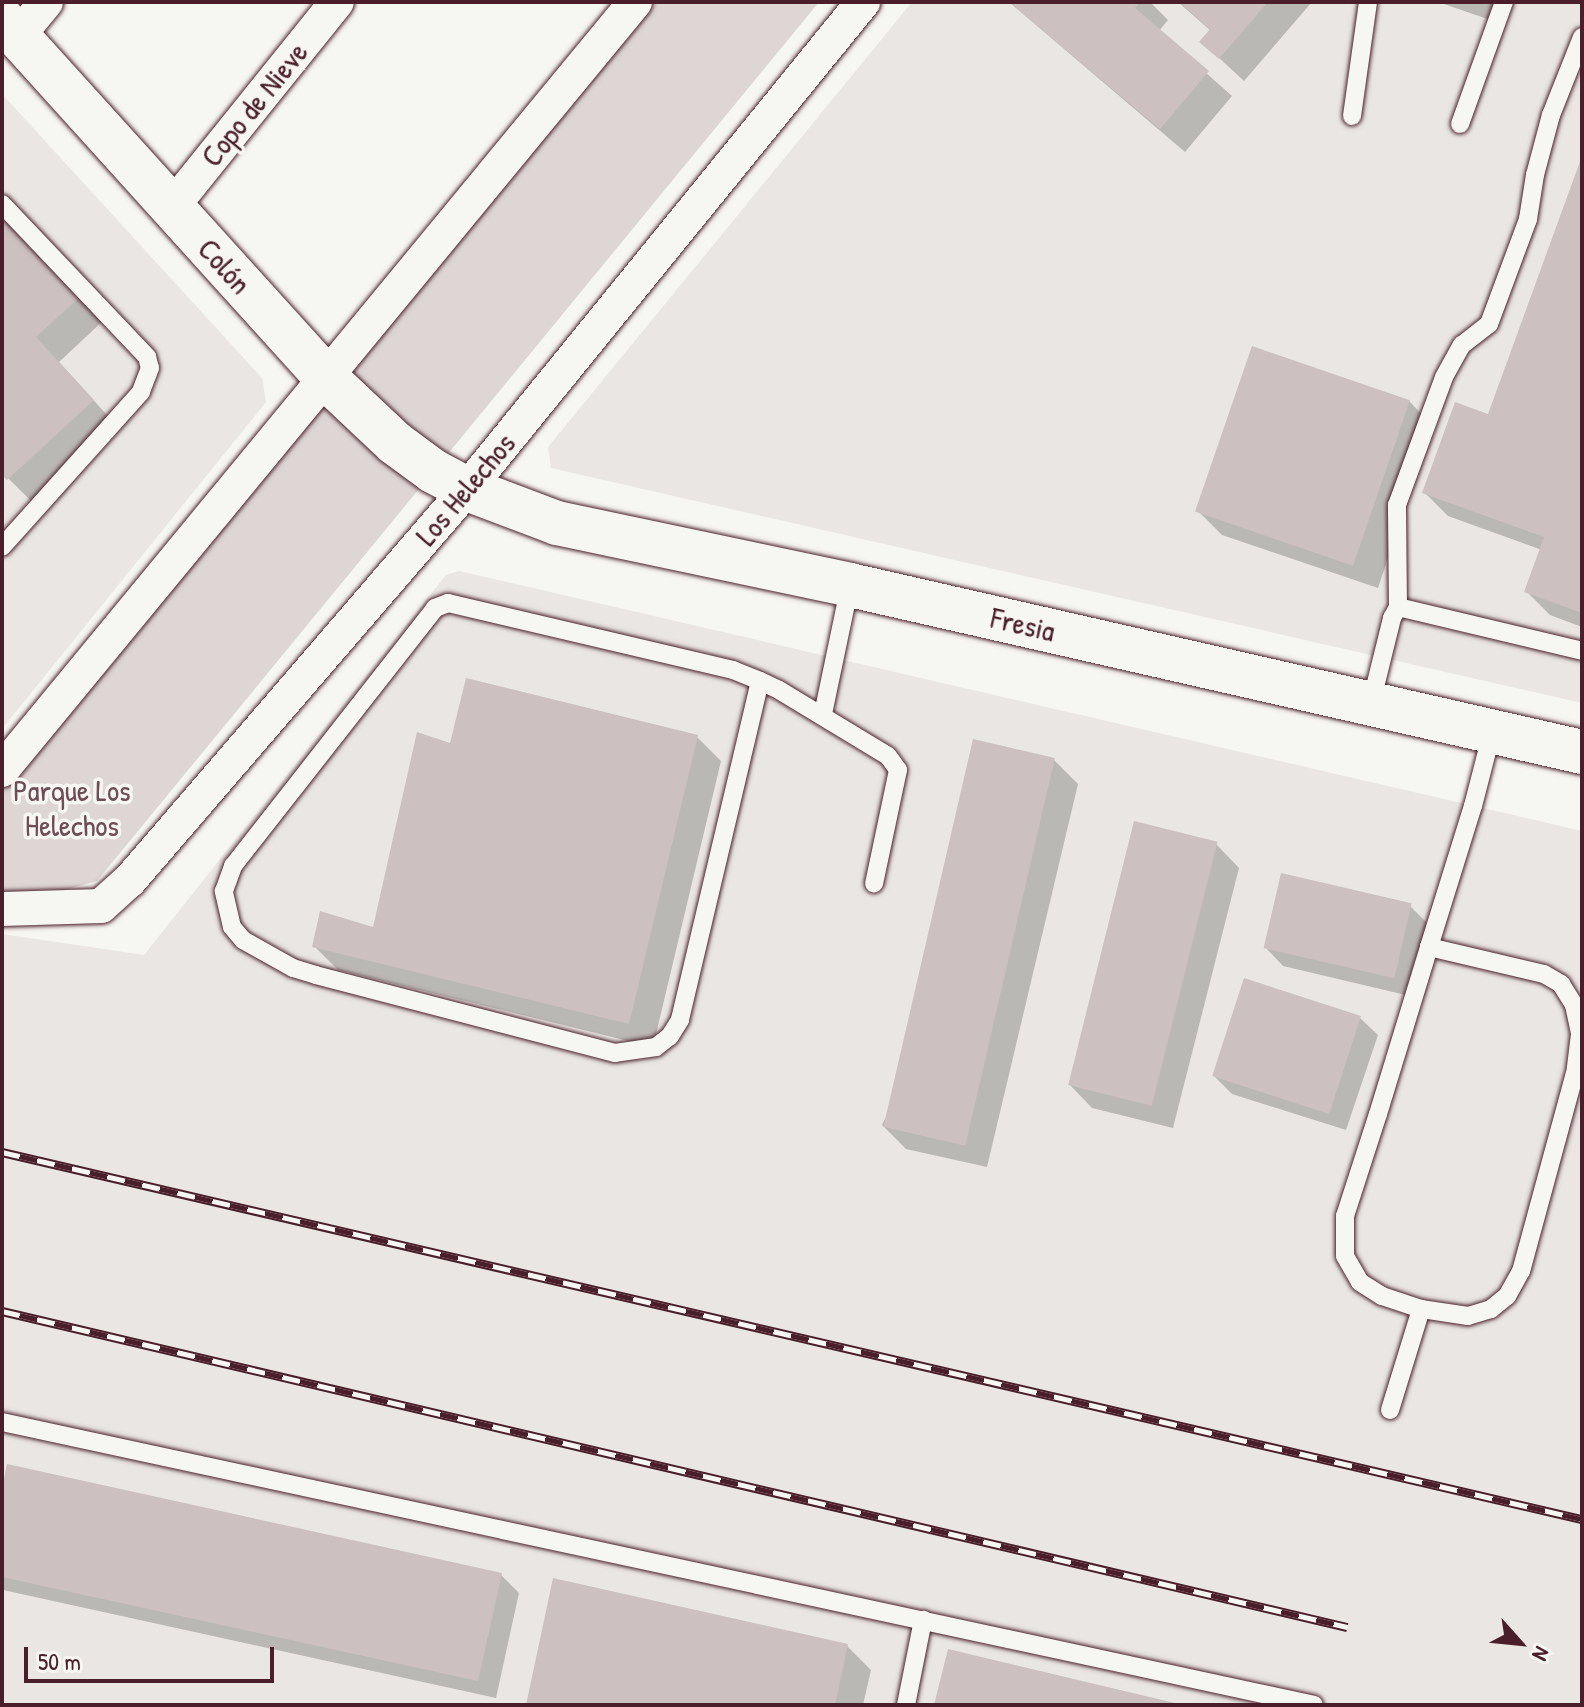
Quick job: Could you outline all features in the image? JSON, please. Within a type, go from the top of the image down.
[{"type":"street","points":[[10,28],[46,2]]},
{"type":"street","name":"Copo de Nieve","points":[[172,207],[337,2]]},
{"type":"street","points":[[2,770],[635,2]]},
{"type":"street","name":"Los Helechos","points":[[14,910],[101,906],[130,880],[467,489],[863,2]]},
{"type":"street","name":"Colón","points":[[10,28],[327,379],[395,443],[433,471],[467,489]]},
{"type":"street","name":"Fresia","points":[[467,489],[557,523],[850,585],[1582,752]]},
{"type":"lane","points":[[1352,116],[1368,2]]},
{"type":"lane","points":[[1460,124],[1504,2]]},
{"type":"lane","points":[[1371,703],[1392,618],[1398,607],[1397,505],[1444,377],[1462,345],[1489,324],[1528,219],[1535,175],[1551,115],[1582,37]]},
{"type":"lane","points":[[2,204],[147,357],[150,368],[141,392],[2,547]]},
{"type":"lane","points":[[823,714],[850,585]]},
{"type":"lane","points":[[760,681],[680,1020],[670,1036],[656,1047],[615,1053],[316,975],[293,968],[243,940],[232,927],[224,891],[233,866],[435,608],[448,603],[733,670],[760,681],[823,714],[888,756],[898,770],[874,884]]},
{"type":"lane","points":[[1398,607],[1582,651]]},
{"type":"lane","points":[[1429,947],[1544,974],[1561,984],[1574,1005],[1580,1034],[1576,1069],[1521,1271],[1507,1296],[1491,1309],[1468,1316],[1421,1309],[1382,1296],[1360,1282],[1345,1256],[1345,1216],[1492,731]]},
{"type":"lane","points":[[1390,1410],[1421,1309]]},
{"type":"lane","points":[[2,1422],[1314,1705]]},
{"type":"lane","points":[[906,1705],[923,1620]]},
{"type":"shaded area","points":[[912,2],[1582,2],[1582,703],[551,468],[548,447]]},
{"type":"shaded area","points":[[2,94],[262,378],[266,402],[2,729]]},
{"type":"shaded area","points":[[459,571],[1582,831],[1582,1705],[2,1705],[2,934],[144,955],[446,575]]},
{"type":"green space","name":"Parque Los Helechos","points":[[656,2],[819,2],[97,881],[19,902],[2,892],[2,790]]},
{"type":"building","points":[[1009,2],[1140,2],[1135,8],[1209,71],[1160,129]]},
{"type":"building","points":[[1179,2],[1268,2],[1219,59],[1199,42],[1210,29]]},
{"type":"building","points":[[1582,156],[1582,613],[1524,592],[1544,537],[1422,493],[1455,402],[1488,414]]},
{"type":"building","points":[[2,210],[81,296],[36,337],[94,400],[7,480],[2,475]]},
{"type":"building","points":[[1252,346],[1410,400],[1353,566],[1195,511]]},
{"type":"building","points":[[466,678],[698,735],[629,1024],[312,947],[320,911],[373,927],[417,732],[450,743]]},
{"type":"building","points":[[973,739],[1055,758],[965,1146],[883,1127]]},
{"type":"building","points":[[1134,821],[1217,842],[1152,1106],[1068,1085]]},
{"type":"building","points":[[1281,873],[1412,903],[1394,978],[1264,948]]},
{"type":"building","points":[[1244,978],[1361,1016],[1329,1114],[1212,1076]]},
{"type":"building","points":[[7,1464],[502,1573],[478,1681],[2,1577],[2,1488]]},
{"type":"building","points":[[553,1578],[848,1644],[835,1705],[526,1705]]},
{"type":"building","points":[[948,1649],[1179,1704],[1179,1705],[934,1705]]},
{"type":"railway","points":[[2,1152],[1582,1519]]},
{"type":"railway","points":[[2,1311],[1347,1627]]}]
